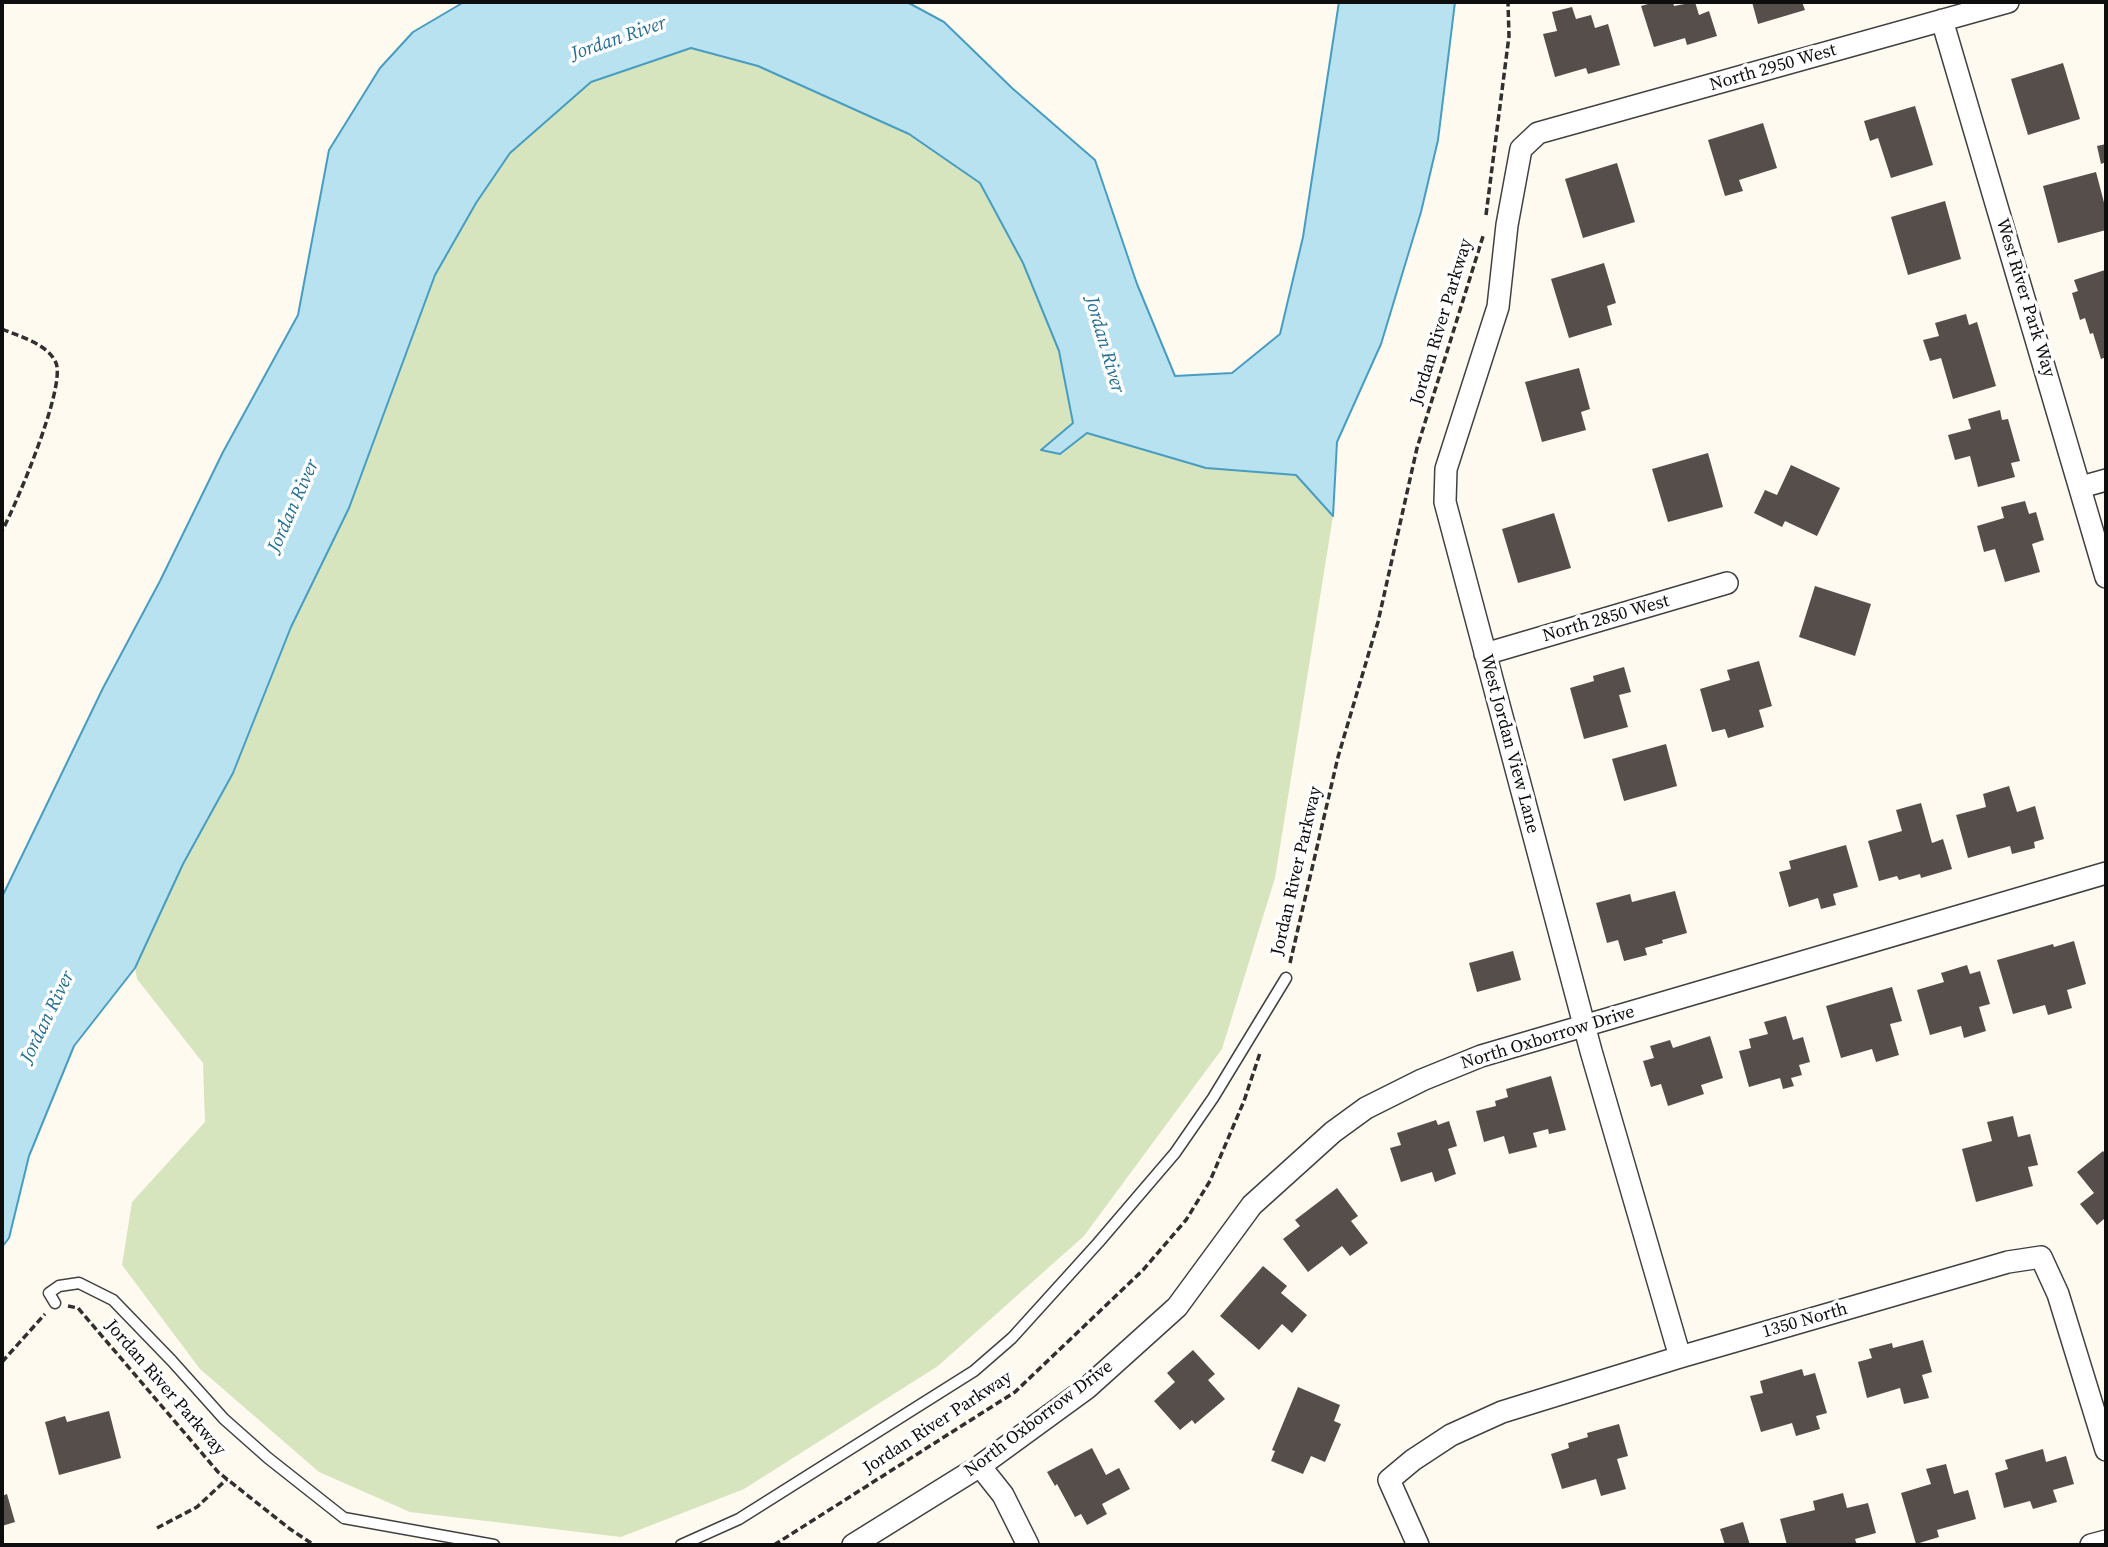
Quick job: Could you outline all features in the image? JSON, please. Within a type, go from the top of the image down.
[{"type":"street","name":"North 2950 West","points":[[1538,133],[2008,2]]},
{"type":"street","name":"West River Park Way","points":[[1942,20],[2106,577]]},
{"type":"street","name":"West Jordan View Lane","points":[[1538,133],[1521,149],[1507,225],[1498,307],[1446,470],[1444,502],[1584,1026],[1680,1357]]},
{"type":"street","points":[[2081,487],[2106,480]]},
{"type":"street","name":"North 2850 West","points":[[1485,654],[1727,583]]},
{"type":"street","name":"North Oxborrow Drive","points":[[853,1545],[980,1466],[1087,1388],[1177,1307],[1252,1205],[1333,1132],[1366,1108],[1422,1080],[1482,1056],[2106,873]]},
{"type":"street","name":"1350 North","points":[[1418,1545],[1389,1480],[1451,1435],[1502,1412],[1680,1357],[2008,1262],[2041,1257],[2058,1294],[2106,1450]]},
{"type":"street","points":[[980,1466],[1003,1495],[1028,1545]]},
{"type":"street","points":[[2091,1545],[2106,1541]]},
{"type":"lane","points":[[681,1545],[739,1519],[974,1371],[1012,1338],[1175,1153],[1213,1098],[1286,978]]},
{"type":"lane","points":[[55,1303],[49,1293],[59,1286],[79,1283],[113,1300],[224,1419],[344,1518],[494,1545]]},
{"type":"path","name":"Jordan River Parkway","points":[[1286,978],[1338,757],[1378,622],[1417,448],[1483,235],[1509,36],[1508,2]]},
{"type":"path","points":[[2,329],[49,351],[56,363],[58,376],[43,431],[2,531]]},
{"type":"path","name":"Jordan River Parkway","points":[[774,1545],[1015,1392],[1143,1270],[1186,1220],[1210,1181],[1244,1101],[1261,1052]]},
{"type":"path","name":"Jordan River Parkway","points":[[55,1303],[78,1308],[218,1472],[314,1545]]},
{"type":"path","points":[[2,1362],[55,1303]]},
{"type":"path","points":[[157,1528],[197,1507],[227,1479]]},
{"type":"green space","points":[[691,48],[758,66],[909,134],[980,183],[1023,263],[1059,351],[1073,423],[1042,450],[1060,454],[1087,433],[1206,468],[1296,475],[1333,516],[1275,878],[1222,1049],[1084,1236],[938,1366],[744,1489],[621,1537],[410,1512],[319,1472],[200,1369],[122,1265],[132,1202],[205,1122],[203,1063],[137,979],[135,968],[183,864],[233,773],[291,627],[349,508],[435,275],[476,203],[510,153],[591,82]]},
{"type":"water","name":"Jordan River","points":[[464,2],[907,2],[944,22],[1012,88],[1095,160],[1137,284],[1175,376],[1232,373],[1280,334],[1303,237],[1339,2],[1455,2],[1438,140],[1421,212],[1381,344],[1337,442],[1333,516],[1296,475],[1206,468],[1087,433],[1060,454],[1041,450],[1073,423],[1059,351],[1023,263],[980,183],[909,134],[758,66],[691,48],[591,82],[510,153],[476,203],[435,275],[349,508],[291,627],[233,773],[183,864],[135,968],[74,1046],[29,1156],[9,1238],[2,1247],[2,897],[103,688],[160,581],[223,452],[298,315],[329,150],[380,68],[413,32]]},
{"type":"building","points":[[1655,2],[1673,2],[1674,6],[1695,2],[1699,15],[1709,11],[1717,36],[1687,45],[1685,38],[1654,47],[1641,6]]},
{"type":"building","points":[[1752,2],[1802,2],[1805,10],[1758,24]]},
{"type":"building","points":[[1572,7],[1576,19],[1591,15],[1595,28],[1608,24],[1620,65],[1588,74],[1586,68],[1555,77],[1543,34],[1557,31],[1552,12]]},
{"type":"building","points":[[2063,63],[2080,119],[2028,135],[2011,79]]},
{"type":"building","points":[[1915,106],[1933,165],[1891,178],[1878,138],[1870,141],[1864,121]]},
{"type":"building","points":[[1763,123],[1777,168],[1739,180],[1743,191],[1725,196],[1708,140]]},
{"type":"building","points":[[2106,144],[2106,162],[2101,164],[2097,146]]},
{"type":"building","points":[[1617,163],[1635,222],[1583,238],[1565,179]]},
{"type":"building","points":[[2096,172],[2106,210],[2106,230],[2058,243],[2043,186]]},
{"type":"building","points":[[1945,201],[1961,259],[1908,275],[1891,217]]},
{"type":"building","points":[[1604,263],[1616,303],[1607,306],[1612,325],[1569,338],[1551,279]]},
{"type":"building","points":[[2105,270],[2106,357],[2101,359],[2085,318],[2080,320],[2072,293],[2078,291],[2074,280]]},
{"type":"building","points":[[1966,314],[1969,325],[1977,322],[1996,386],[1953,399],[1941,358],[1930,361],[1923,340],[1939,336],[1935,323]]},
{"type":"building","points":[[1579,368],[1590,409],[1581,412],[1586,430],[1542,442],[1525,382]]},
{"type":"building","points":[[2000,410],[2002,420],[2008,419],[2020,461],[2011,463],[2015,477],[1978,487],[1970,456],[1955,460],[1948,435],[1971,429],[1968,419]]},
{"type":"building","points":[[1708,453],[1723,507],[1668,522],[1652,469]]},
{"type":"building","points":[[1791,465],[1840,488],[1817,536],[1785,521],[1782,527],[1754,513],[1765,490],[1777,495]]},
{"type":"building","points":[[2025,501],[2029,514],[2036,512],[2044,540],[2032,544],[2040,572],[2005,582],[1995,549],[1984,552],[1977,526],[2004,518],[2001,507]]},
{"type":"building","points":[[1554,513],[1571,568],[1518,583],[1502,529]]},
{"type":"building","points":[[1815,586],[1871,604],[1855,656],[1799,637]]},
{"type":"building","points":[[1759,661],[1772,706],[1759,710],[1764,727],[1728,738],[1725,729],[1712,732],[1700,689],[1730,680],[1727,670]]},
{"type":"building","points":[[1624,667],[1631,692],[1619,695],[1628,727],[1584,739],[1570,688],[1594,681],[1593,676]]},
{"type":"building","points":[[1666,744],[1677,786],[1624,801],[1612,759]]},
{"type":"building","points":[[2009,786],[2017,812],[2035,806],[2044,839],[2034,842],[2035,848],[2012,854],[2010,846],[1968,858],[1956,815],[1986,807],[1983,794]]},
{"type":"building","points":[[1921,803],[1932,843],[1943,839],[1952,869],[1921,878],[1920,874],[1899,880],[1897,876],[1879,881],[1868,841],[1902,831],[1896,810]]},
{"type":"building","points":[[1846,845],[1858,887],[1833,894],[1836,905],[1821,909],[1818,898],[1789,907],[1779,872],[1791,869],[1789,861]]},
{"type":"building","points":[[1675,891],[1687,933],[1645,948],[1647,955],[1624,961],[1618,940],[1607,943],[1596,903],[1630,894],[1632,902]]},
{"type":"building","points":[[2074,941],[2086,984],[2067,990],[2072,1008],[2048,1015],[2045,1005],[2013,1014],[1997,960],[2053,944],[2054,947]]},
{"type":"building","points":[[1513,951],[1521,980],[1477,992],[1469,963]]},
{"type":"building","points":[[1967,965],[1970,974],[1980,971],[1990,1004],[1979,1007],[1986,1031],[1964,1038],[1961,1026],[1930,1035],[1917,990],[1944,982],[1941,973]]},
{"type":"building","points":[[1892,987],[1902,1021],[1890,1024],[1899,1055],[1876,1062],[1872,1049],[1841,1058],[1826,1006]]},
{"type":"building","points":[[1786,1016],[1793,1040],[1803,1037],[1810,1062],[1799,1065],[1802,1075],[1791,1078],[1794,1086],[1783,1089],[1780,1078],[1749,1087],[1739,1051],[1751,1048],[1749,1039],[1768,1034],[1764,1022]]},
{"type":"building","points":[[1710,1036],[1723,1078],[1701,1085],[1704,1094],[1668,1106],[1661,1084],[1651,1087],[1643,1061],[1654,1058],[1650,1046],[1670,1040],[1673,1048]]},
{"type":"building","points":[[1551,1076],[1566,1130],[1549,1134],[1548,1129],[1533,1133],[1537,1147],[1509,1154],[1504,1136],[1484,1142],[1476,1111],[1496,1106],[1495,1101],[1508,1097],[1506,1089]]},
{"type":"building","points":[[2013,1116],[2018,1137],[2030,1134],[2038,1165],[2028,1167],[2033,1186],[1976,1202],[1962,1149],[1992,1141],[1987,1122]]},
{"type":"building","points":[[1436,1120],[1438,1125],[1449,1121],[1457,1146],[1448,1149],[1456,1174],[1435,1182],[1432,1172],[1401,1182],[1390,1148],[1401,1145],[1397,1133]]},
{"type":"building","points":[[2103,1151],[2106,1155],[2106,1221],[2104,1219],[2097,1225],[2080,1204],[2094,1193],[2077,1172]]},
{"type":"building","points":[[1337,1188],[1358,1216],[1351,1221],[1368,1243],[1350,1256],[1342,1246],[1308,1272],[1283,1239],[1300,1226],[1295,1220]]},
{"type":"building","points":[[1263,1266],[1287,1286],[1281,1293],[1307,1315],[1292,1333],[1282,1324],[1259,1350],[1220,1316]]},
{"type":"building","points":[[1923,1340],[1932,1372],[1922,1375],[1929,1398],[1904,1404],[1900,1388],[1867,1398],[1858,1362],[1872,1358],[1869,1349],[1892,1343],[1893,1348]]},
{"type":"building","points":[[1193,1350],[1215,1374],[1208,1380],[1225,1399],[1195,1424],[1192,1420],[1180,1430],[1154,1401],[1175,1382],[1167,1373]]},
{"type":"building","points":[[1802,1369],[1804,1376],[1815,1373],[1827,1413],[1816,1416],[1820,1429],[1796,1436],[1792,1423],[1761,1432],[1750,1396],[1763,1393],[1760,1381]]},
{"type":"building","points":[[1298,1387],[1340,1405],[1334,1421],[1341,1424],[1325,1462],[1311,1456],[1303,1474],[1271,1461],[1275,1451],[1272,1450]]},
{"type":"building","points":[[109,1411],[121,1458],[59,1475],[45,1422],[65,1416],[67,1422]]},
{"type":"building","points":[[1619,1424],[1628,1456],[1617,1459],[1626,1489],[1601,1496],[1596,1479],[1562,1489],[1551,1454],[1569,1448],[1568,1443],[1588,1437],[1587,1433]]},
{"type":"building","points":[[1092,1448],[1106,1475],[1119,1468],[1130,1489],[1102,1504],[1107,1514],[1087,1525],[1081,1514],[1075,1517],[1057,1484],[1055,1486],[1047,1472]]},
{"type":"building","points":[[2043,1449],[2046,1462],[2066,1456],[2074,1484],[2053,1490],[2057,1502],[2033,1509],[2030,1501],[2004,1508],[1995,1473],[2008,1469],[2005,1460]]},
{"type":"building","points":[[1946,1464],[1954,1494],[1968,1490],[1976,1519],[1937,1530],[1939,1537],[1916,1544],[1901,1493],[1931,1484],[1926,1469]]},
{"type":"building","points":[[1843,1493],[1847,1508],[1868,1503],[1876,1533],[1855,1539],[1857,1545],[1787,1545],[1780,1519],[1815,1510],[1813,1501]]},
{"type":"building","points":[[7,1494],[15,1522],[2,1526],[2,1496]]},
{"type":"building","points":[[1743,1522],[1750,1545],[1725,1545],[1720,1529]]}]
